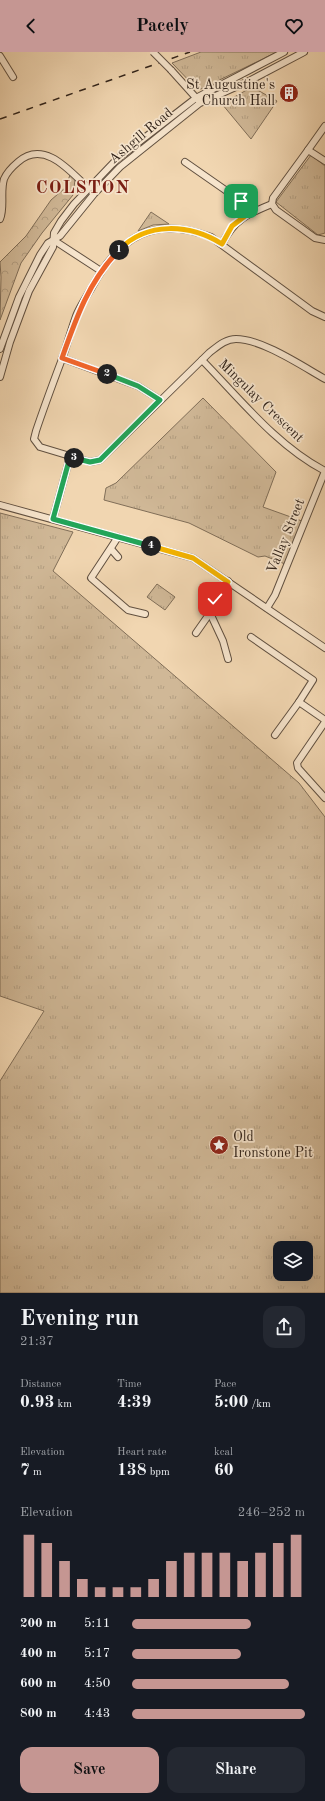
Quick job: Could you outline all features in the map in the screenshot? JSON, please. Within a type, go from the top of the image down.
[{"type":"street","points":[[153,52],[200,103]]},
{"type":"street","name":"Ashgill Road","points":[[0,377],[10,342],[29,291],[53,247],[55,241],[54,233],[61,221],[88,188],[128,150],[196,98],[284,52]]},
{"type":"street","name":"Ashgill Road","points":[[0,350],[18,298],[48,243],[55,241],[60,236],[94,194],[120,167],[200,103],[249,81],[304,52]]},
{"type":"street","points":[[0,56],[13,77]]},
{"type":"street","points":[[325,126],[273,198],[272,204],[276,210],[315,238],[325,240]]},
{"type":"street","points":[[308,150],[325,161]]},
{"type":"street","points":[[0,219],[3,185],[7,173],[22,159],[36,155],[45,155],[53,158],[60,162],[88,188]]},
{"type":"street","points":[[185,162],[241,201],[249,213]]},
{"type":"street","points":[[0,170],[7,173]]},
{"type":"street","points":[[222,244],[232,226],[249,213],[272,204]]},
{"type":"street","points":[[325,317],[312,310],[211,237],[175,227],[142,233],[128,242],[101,271],[77,315],[34,439],[40,447],[70,457],[90,462],[100,460],[202,360],[223,342],[235,338],[250,340],[267,347],[325,379]]},
{"type":"street","points":[[55,241],[101,271]]},
{"type":"street","points":[[62,358],[138,386],[160,400]]},
{"type":"street","name":"Mingulay Crescent","points":[[202,360],[269,429],[306,461],[325,471]]},
{"type":"street","points":[[53,519],[70,457]]},
{"type":"street","name":"Vallay Street","points":[[267,608],[275,595],[325,471]]},
{"type":"street","points":[[0,505],[193,558],[325,648]]},
{"type":"street","points":[[118,537],[92,578],[128,610],[145,614]]},
{"type":"street","points":[[110,549],[118,557]]},
{"type":"street","points":[[196,633],[210,613],[211,606],[215,599],[228,582]]},
{"type":"street","points":[[210,613],[223,641],[228,659]]},
{"type":"street","points":[[251,637],[313,680],[276,735]]},
{"type":"street","points":[[299,702],[325,721],[297,763],[298,768],[325,798]]},
{"type":"green space","points":[[201,52],[277,52],[201,89],[196,88],[172,63]]},
{"type":"green space","points":[[252,87],[277,101],[251,139],[222,104]]},
{"type":"green space","points":[[311,155],[325,166],[325,233],[318,235],[276,202]]},
{"type":"green space","points":[[70,175],[75,180],[73,195],[42,233],[21,263],[0,320],[0,262],[26,236],[51,200],[65,188]]},
{"type":"green space","points":[[151,212],[169,224],[153,225],[138,231]]},
{"type":"green space","points":[[203,398],[276,472],[263,507],[302,521],[285,564],[265,556],[258,557],[189,523],[104,500],[106,488],[116,483]]},
{"type":"green space","points":[[0,513],[73,532],[53,571],[299,783],[325,817],[325,1293],[0,1293],[0,1081],[44,1011],[0,996]]},
{"type":"green space","points":[[157,584],[175,597],[165,610],[147,597]]},
{"type":"railway","points":[[0,119],[190,52]]},
{"type":"place","name":"St Augustine's Church Hall","points":[[289,93]]},
{"type":"place","name":"Old Ironstone Pit","points":[[219,1145]]},
{"type":"district","name":"COLSTON","points":[[83,188]]},
{"type":"route","points":[[215,599],[228,582],[198,560],[53,519],[70,457],[90,462],[100,460],[160,400],[138,386],[62,358],[77,315],[101,271],[121,248],[142,233],[175,227],[211,237],[222,244],[232,226],[249,213],[241,201]]}]
